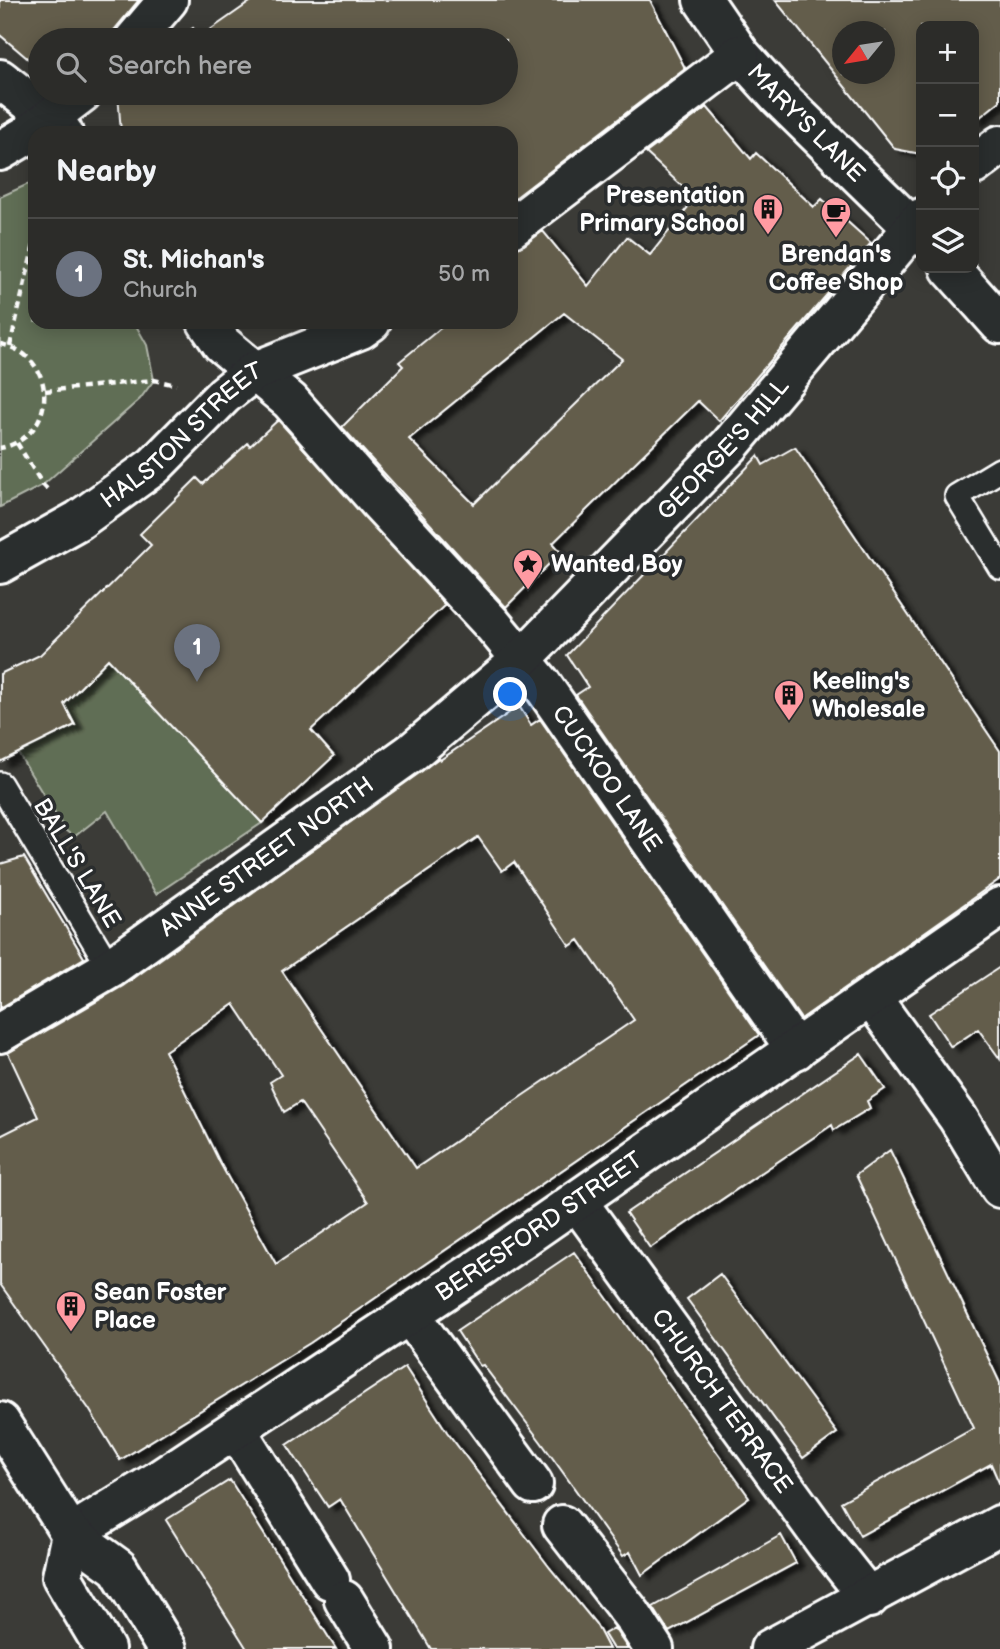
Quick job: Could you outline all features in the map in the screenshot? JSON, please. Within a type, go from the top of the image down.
[{"type":"street","points":[[144,28],[168,0]]},
{"type":"street","name":"MARY'S LANE","points":[[704,0],[740,54],[779,97],[916,224]]},
{"type":"street","points":[[518,223],[740,54]]},
{"type":"street","points":[[0,79],[28,102]]},
{"type":"street","points":[[32,105],[56,125],[72,105]]},
{"type":"street","points":[[0,151],[28,135]]},
{"type":"street","points":[[979,161],[1000,145]]},
{"type":"street","name":"GEORGE'S HILL","points":[[521,660],[730,445],[916,230]]},
{"type":"street","points":[[954,273],[1000,324]]},
{"type":"street","name":"CUCKOO LANE","points":[[212,329],[222,344],[239,384],[290,401],[377,501],[493,625],[541,683],[796,1050]]},
{"type":"street","name":"HALSTON STREET","points":[[0,564],[79,520],[153,466],[239,384],[361,329]]},
{"type":"street","name":"ANNE STREET NORTH","points":[[0,1033],[110,968],[411,752],[521,660]]},
{"type":"street","name":"BERESFORD STREET","points":[[71,1534],[410,1315],[796,1050],[1000,906]]},
{"type":"street","points":[[871,997],[958,1118],[1000,1188]]},
{"type":"street","name":"CHURCH TERRACE","points":[[577,1201],[827,1545],[869,1598]]},
{"type":"street","points":[[410,1315],[533,1484]]},
{"type":"street","points":[[0,1422],[71,1534],[118,1568],[167,1649]]},
{"type":"street","points":[[236,1429],[374,1649]]},
{"type":"street","points":[[562,1525],[632,1615],[654,1649]]},
{"type":"street","points":[[770,1649],[1000,1525]]},
{"type":"street","points":[[71,1534],[62,1577],[105,1649]]},
{"type":"lane","points":[[1000,470],[957,496],[1000,567]]},
{"type":"lane","name":"BALL'S LANE","points":[[0,784],[110,968]]},
{"type":"path","points":[[10,346],[28,270]]},
{"type":"path","points":[[0,344],[23,353],[34,363],[45,391],[39,421],[29,434],[17,443],[0,447]]},
{"type":"path","points":[[45,391],[154,380],[239,384]]},
{"type":"path","points":[[17,443],[43,485],[79,520]]},
{"type":"green space","points":[[28,184],[28,329],[138,329],[147,345],[154,380],[140,399],[43,485],[0,507],[0,197]]},
{"type":"green space","points":[[108,659],[262,823],[156,894],[107,811],[74,837],[65,830],[18,753],[75,725],[64,704]]},
{"type":"building","points":[[0,0],[139,0],[116,28],[28,28],[28,59],[0,35]]},
{"type":"building","points":[[253,0],[650,0],[685,68],[518,196],[518,126],[120,126],[119,105],[518,105],[518,28],[213,28]]},
{"type":"building","points":[[775,0],[1000,0],[1000,101],[979,118],[979,21],[916,21],[916,153],[895,149],[843,84],[895,84],[895,21],[832,21],[832,71]]},
{"type":"building","points":[[707,107],[751,159],[756,153],[814,207],[822,199],[871,243],[719,421],[698,401],[553,543],[561,552],[506,607],[342,427],[403,366],[399,362],[439,329],[518,329],[518,247],[543,231],[588,286],[627,237],[650,255],[695,198],[646,153]],"holes":[[[564,313],[622,359],[474,504],[409,439]]]},
{"type":"building","points":[[278,420],[445,605],[311,730],[334,756],[262,823],[108,659],[64,704],[75,725],[0,762],[0,674],[40,655],[151,545],[140,534],[197,478],[203,484]]},
{"type":"building","name":"Keeling's Wholesale","points":[[795,447],[1000,751],[1000,879],[801,1019],[576,695],[588,687],[567,655],[758,456],[763,465]]},
{"type":"building","points":[[519,706],[531,725],[540,719],[759,1035],[310,1343],[120,1460],[89,1409],[0,1284],[0,1136],[38,1117],[8,1053],[123,986],[439,758],[440,760]],"holes":[[[478,837],[502,871],[514,862],[570,946],[579,940],[634,1020],[416,1168],[282,971]],[[234,1004],[281,1075],[270,1082],[284,1112],[300,1102],[368,1202],[276,1264],[220,1163],[165,1051]]]},
{"type":"building","points":[[24,857],[84,958],[0,1008],[0,864]]},
{"type":"building","points":[[1000,967],[1000,1059],[978,1029],[951,1047],[929,1014]]},
{"type":"building","points":[[861,1054],[885,1089],[867,1101],[870,1108],[834,1130],[832,1125],[650,1248],[626,1213]]},
{"type":"building","points":[[890,1150],[1000,1383],[1000,1485],[991,1464],[860,1536],[841,1502],[974,1428],[856,1175]]},
{"type":"building","points":[[574,1252],[749,1497],[642,1575],[630,1552],[623,1556],[541,1442],[483,1365],[480,1366],[457,1331]]},
{"type":"building","points":[[720,1274],[837,1433],[803,1458],[687,1299]]},
{"type":"building","points":[[405,1367],[447,1432],[596,1624],[609,1649],[431,1649],[340,1499],[328,1507],[287,1445]]},
{"type":"building","points":[[230,1480],[336,1649],[247,1649],[166,1520]]},
{"type":"building","points":[[781,1535],[796,1563],[669,1632],[653,1607]]},
{"type":"building","points":[[614,1628],[628,1649],[613,1649],[604,1634]]},
{"type":"place","name":"Presentation Primary School","points":[[768,236]]},
{"type":"place","name":"Brendan's Coffee Shop","points":[[836,239]]},
{"type":"place","name":"Wanted Boy","points":[[528,591]]},
{"type":"place","name":"St. Michan's","points":[[197,682]]},
{"type":"place","name":"Keeling's Wholesale","points":[[789,722]]},
{"type":"place","name":"Sean Foster Place","points":[[71,1333]]}]
